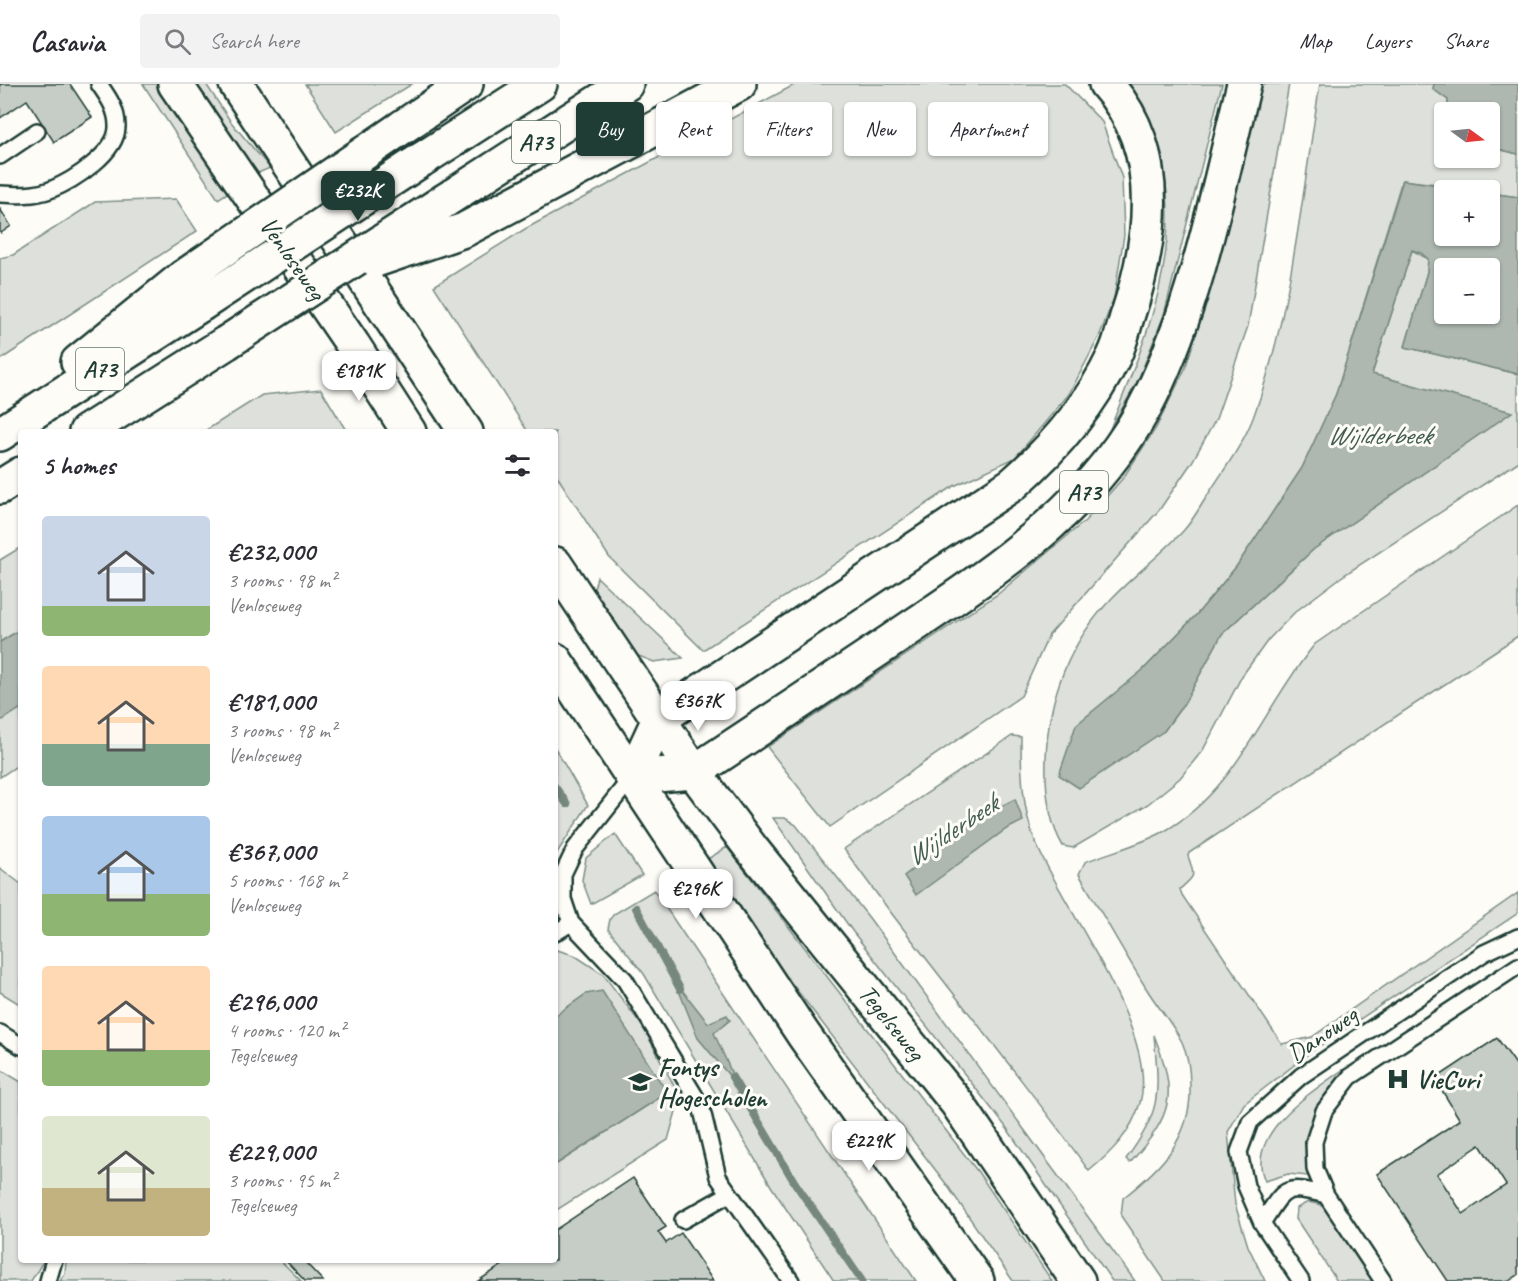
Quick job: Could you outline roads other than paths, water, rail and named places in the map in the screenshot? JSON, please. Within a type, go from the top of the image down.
[{"type":"main road","name":"Venloseweg","points":[[175,84],[353,345],[407,429]]},
{"type":"main road","name":"Venloseweg","points":[[236,84],[464,429]]},
{"type":"main road","name":"A73","points":[[0,425],[182,278],[466,84]]},
{"type":"main road","name":"A73","points":[[0,434],[540,84]]},
{"type":"main road","name":"A73","points":[[91,429],[626,84]]},
{"type":"main road","name":"A73","points":[[329,276],[464,230],[739,84]]},
{"type":"main road","name":"A73","points":[[659,719],[1013,484],[1045,456],[1084,406],[1114,355],[1139,284],[1149,232],[1151,203],[1139,138],[1119,99],[1106,84]]},
{"type":"main road","name":"A73","points":[[694,772],[1007,562],[1072,506],[1114,456],[1150,397],[1182,322],[1244,84]]},
{"type":"main road","points":[[0,487],[18,476]]},
{"type":"main road","points":[[558,568],[694,772],[632,777]]},
{"type":"main road","points":[[558,665],[803,1034],[977,1281]]},
{"type":"main road","points":[[632,777],[659,719]]},
{"type":"main road","name":"Tegelseweg","points":[[694,772],[751,848],[957,1103],[1078,1281]]},
{"type":"lane","points":[[0,194],[30,195],[51,190],[100,159],[114,144],[118,127],[114,106],[99,84]]},
{"type":"lane","points":[[0,156],[37,131]]},
{"type":"lane","points":[[632,777],[575,849],[563,874],[563,899],[571,923],[625,980],[701,1106],[718,1177],[791,1281]]},
{"type":"lane","points":[[558,931],[571,923]]},
{"type":"lane","name":"Danoweg","points":[[1300,1281],[1262,1223],[1246,1186],[1239,1152],[1250,1122],[1302,1076],[1484,953],[1518,937]]},
{"type":"lane","name":"Danoweg","points":[[1383,1281],[1326,1195],[1315,1169],[1314,1142],[1324,1111],[1350,1077],[1518,966]]},
{"type":"lane","points":[[0,1033],[18,1044]]},
{"type":"lane","points":[[1262,1223],[1281,1195],[1297,1187],[1326,1195]]},
{"type":"lane","points":[[683,1220],[729,1194]]},
{"type":"lane","points":[[48,1281],[53,1263]]},
{"type":"water","points":[[1434,84],[1518,84],[1518,154],[1500,150],[1500,102],[1448,102],[1433,89]]},
{"type":"water","name":"Wijlderbeek","points":[[1403,180],[1434,184],[1434,246],[1500,246],[1500,194],[1518,197],[1518,374],[1405,347],[1427,272],[1428,259],[1412,250],[1372,374],[1512,412],[1314,549],[1222,634],[1185,702],[1164,731],[1079,788],[1059,775],[1076,725],[1144,669],[1198,613],[1236,567],[1302,468],[1336,394]]},
{"type":"water","points":[[18,631],[18,710],[3,720],[0,719],[0,642]]},
{"type":"water","points":[[1015,799],[1023,821],[1005,830],[916,895],[904,876],[983,815]]},
{"type":"water","points":[[675,981],[708,1023],[727,1015],[730,1020],[714,1033],[737,1085],[698,1038]]},
{"type":"water","points":[[602,991],[663,1086],[659,1098],[558,1163],[558,1014],[586,994]]},
{"type":"waterway","name":"Wijlderbeek","points":[[558,791],[567,804]]},
{"type":"waterway","name":"Wijlderbeek","points":[[636,908],[680,989]]},
{"type":"waterway","points":[[732,1077],[795,1183],[862,1281]]},
{"type":"place","name":"VieCuri","points":[[1398,1079]]},
{"type":"place","name":"Fontys Hogescholen","points":[[640,1082]]}]
